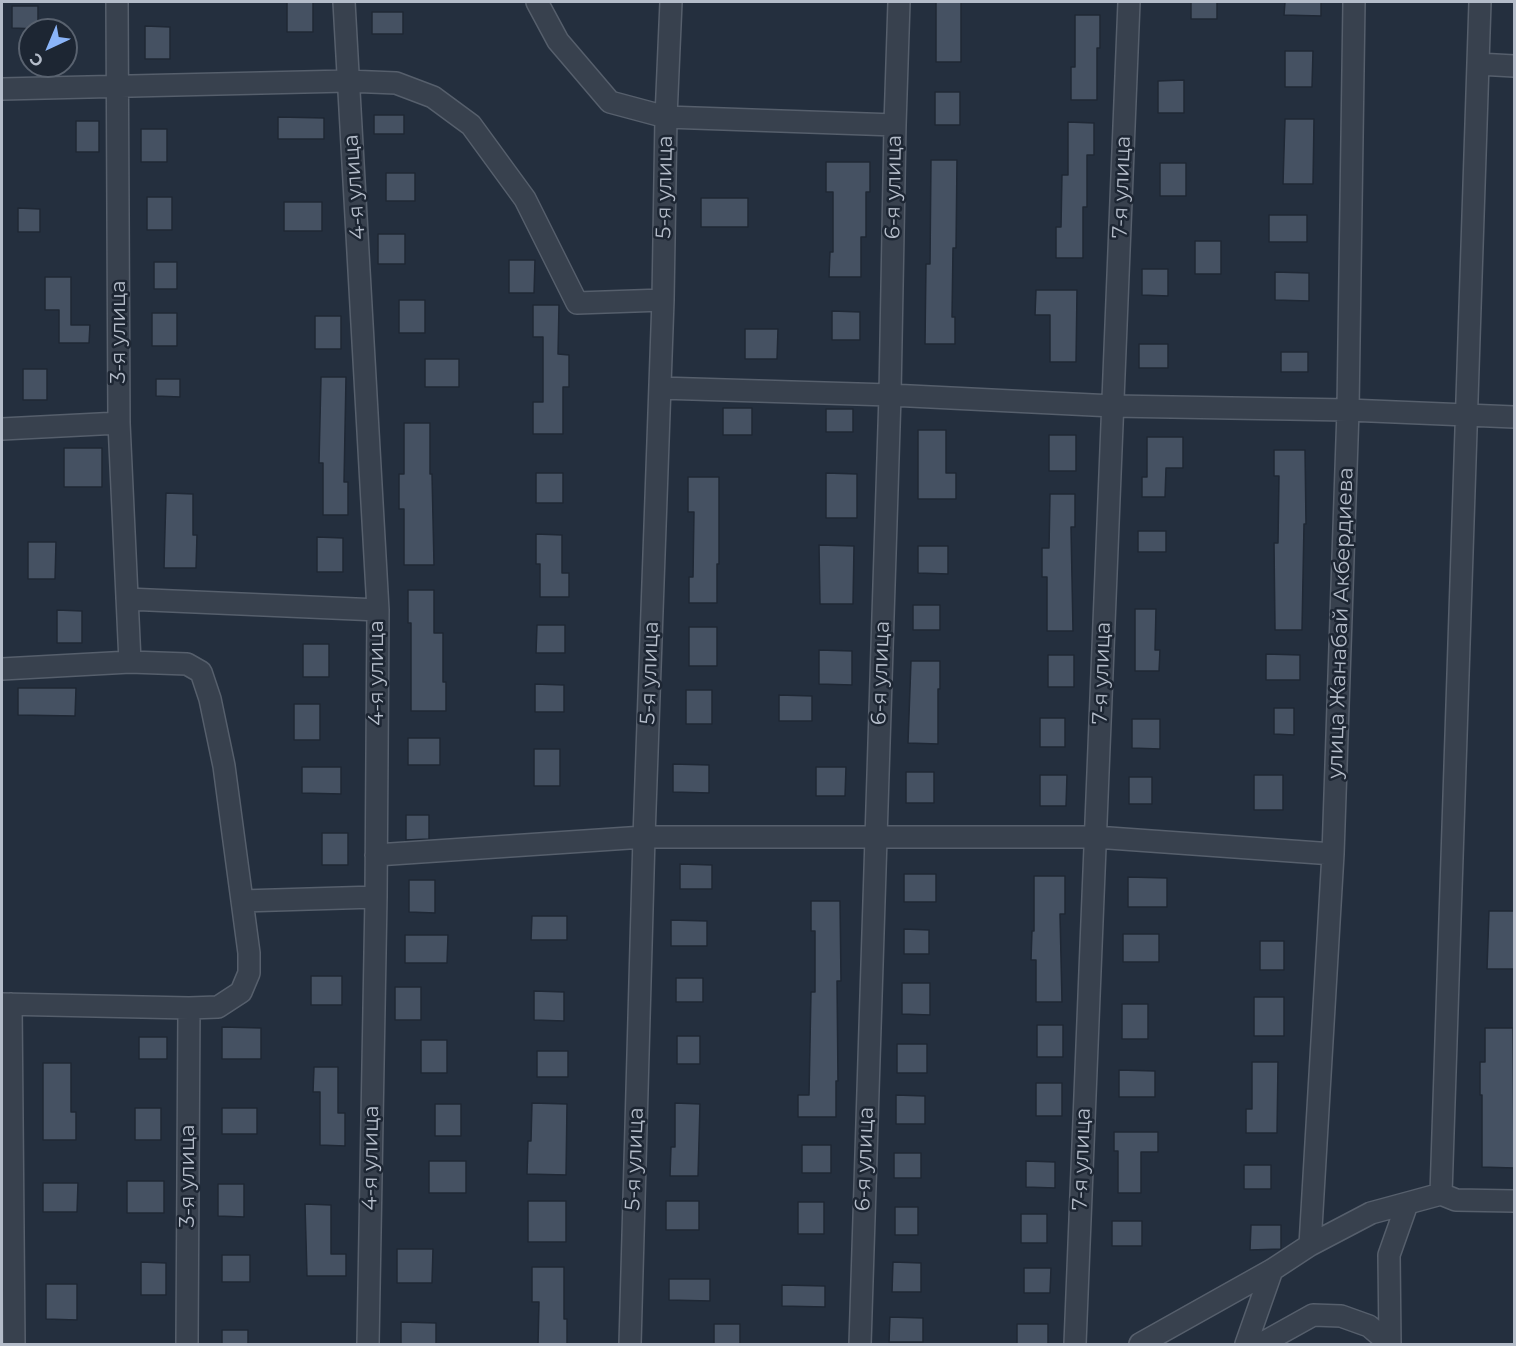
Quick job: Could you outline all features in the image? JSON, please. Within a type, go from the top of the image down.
[{"type":"street","name":"3-я улица","points":[[117,2],[119,423],[130,662]]},
{"type":"street","name":"4-я улица","points":[[344,2],[378,610],[376,897],[368,1344]]},
{"type":"street","points":[[537,2],[558,41],[610,102],[666,117],[895,125]]},
{"type":"street","name":"5-я улица","points":[[630,1344],[671,2]]},
{"type":"street","name":"6-я улица","points":[[860,1344],[890,395],[899,2]]},
{"type":"street","name":"7-я улица","points":[[1075,1344],[1130,2]]},
{"type":"street","name":"улица Жанабай Акбердиева","points":[[1310,1245],[1333,854],[1348,410],[1354,2]]},
{"type":"street","points":[[1441,1194],[1480,2]]},
{"type":"street","points":[[1478,64],[1515,66]]},
{"type":"street","points":[[2,90],[347,81],[396,83],[433,97],[471,125],[525,199],[577,303],[663,300]]},
{"type":"street","points":[[660,388],[890,395],[1113,406],[1348,410],[1515,417]]},
{"type":"street","points":[[2,429],[119,423]]},
{"type":"street","points":[[127,599],[378,610]]},
{"type":"street","points":[[2,669],[130,662],[187,664],[201,672],[210,699],[224,766],[249,953],[249,973],[241,992],[218,1007],[7,1004],[14,1344]]},
{"type":"street","points":[[376,855],[644,837],[1095,837],[1333,854]]},
{"type":"street","points":[[242,902],[376,897]]},
{"type":"street","name":"3-я улица","points":[[187,1344],[189,1008]]},
{"type":"street","points":[[1140,1344],[1272,1270],[1310,1245],[1371,1213],[1441,1194],[1456,1200],[1515,1201]]},
{"type":"street","points":[[1390,1344],[1389,1255],[1407,1204]]},
{"type":"street","points":[[1246,1344],[1272,1270]]},
{"type":"street","points":[[1261,1344],[1313,1315],[1341,1316],[1369,1326],[1390,1344]]},
{"type":"building","points":[[287,2],[313,2],[313,32],[287,32]]},
{"type":"building","points":[[936,2],[961,2],[961,62],[936,62]]},
{"type":"building","points":[[1191,2],[1217,2],[1217,19],[1191,19]]},
{"type":"building","points":[[1285,2],[1321,2],[1321,16],[1284,15]]},
{"type":"building","points":[[12,6],[38,6],[38,18],[18,18],[18,28],[12,28]]},
{"type":"building","points":[[372,12],[403,12],[403,34],[372,34]]},
{"type":"building","points":[[1075,15],[1100,15],[1100,48],[1097,48],[1097,100],[1071,100],[1071,67],[1075,67]]},
{"type":"building","points":[[145,26],[170,27],[170,59],[145,59]]},
{"type":"building","points":[[1285,51],[1313,51],[1312,87],[1285,87]]},
{"type":"building","points":[[1184,80],[1184,113],[1158,113],[1158,81]]},
{"type":"building","points":[[935,92],[960,92],[960,125],[935,125]]},
{"type":"building","points":[[374,115],[404,115],[404,134],[374,134]]},
{"type":"building","points":[[278,117],[324,118],[324,139],[278,139]]},
{"type":"building","points":[[1285,119],[1314,119],[1313,184],[1283,184]]},
{"type":"building","points":[[76,121],[99,121],[99,152],[76,152]]},
{"type":"building","points":[[1068,122],[1094,123],[1094,155],[1087,155],[1087,207],[1083,207],[1083,258],[1056,258],[1056,227],[1061,227],[1062,175],[1068,175]]},
{"type":"building","points":[[141,129],[167,129],[167,162],[141,162]]},
{"type":"building","points":[[931,160],[957,160],[956,248],[953,248],[952,317],[955,317],[955,344],[925,344],[926,264],[930,264]]},
{"type":"building","points":[[826,162],[870,162],[870,192],[866,192],[866,237],[861,237],[861,277],[829,277],[830,252],[833,252],[833,192],[826,192]]},
{"type":"building","points":[[1160,163],[1186,163],[1186,196],[1160,196]]},
{"type":"building","points":[[386,173],[415,173],[415,201],[386,201]]},
{"type":"building","points":[[147,197],[172,197],[172,230],[147,230]]},
{"type":"building","points":[[701,198],[748,198],[748,227],[701,227]]},
{"type":"building","points":[[284,202],[322,202],[322,231],[284,231]]},
{"type":"building","points":[[18,208],[40,209],[40,232],[18,232]]},
{"type":"building","points":[[1269,215],[1307,215],[1307,242],[1269,242]]},
{"type":"building","points":[[378,234],[405,234],[405,264],[378,264]]},
{"type":"building","points":[[1195,241],[1221,241],[1221,274],[1195,274]]},
{"type":"building","points":[[509,260],[535,260],[534,293],[509,293]]},
{"type":"building","points":[[154,262],[177,262],[177,289],[154,289]]},
{"type":"building","points":[[1142,269],[1168,269],[1168,296],[1142,295]]},
{"type":"building","points":[[1275,272],[1309,273],[1309,301],[1275,300]]},
{"type":"building","points":[[45,277],[71,277],[71,325],[90,325],[89,343],[59,343],[59,310],[45,310]]},
{"type":"building","points":[[1036,290],[1077,290],[1076,362],[1050,362],[1050,315],[1035,315]]},
{"type":"building","points":[[399,300],[425,300],[425,333],[399,333]]},
{"type":"building","points":[[533,305],[559,305],[558,354],[569,355],[569,387],[563,387],[563,434],[533,434],[533,402],[543,402],[543,337],[533,337]]},
{"type":"building","points":[[832,311],[860,312],[860,340],[832,340]]},
{"type":"building","points":[[152,313],[177,313],[177,346],[152,346]]},
{"type":"building","points":[[315,316],[341,316],[341,349],[315,349]]},
{"type":"building","points":[[745,329],[778,329],[777,359],[745,359]]},
{"type":"building","points":[[1139,344],[1168,344],[1168,368],[1139,368]]},
{"type":"building","points":[[1281,352],[1308,352],[1308,372],[1281,372]]},
{"type":"building","points":[[425,359],[459,359],[459,387],[425,387]]},
{"type":"building","points":[[23,369],[47,369],[47,400],[23,400]]},
{"type":"building","points":[[321,377],[346,377],[344,482],[348,482],[348,515],[323,515],[323,463],[319,463]]},
{"type":"building","points":[[156,379],[180,379],[180,397],[156,396]]},
{"type":"building","points":[[723,408],[752,408],[752,435],[723,435]]},
{"type":"building","points":[[826,409],[853,409],[853,432],[826,432]]},
{"type":"building","points":[[404,423],[430,423],[434,565],[404,565],[404,509],[399,509],[399,474],[404,474]]},
{"type":"building","points":[[918,430],[946,430],[946,473],[956,473],[956,499],[918,499]]},
{"type":"building","points":[[1049,435],[1076,435],[1076,471],[1049,471]]},
{"type":"building","points":[[1147,437],[1183,437],[1183,468],[1166,468],[1165,497],[1142,497],[1142,477],[1147,477]]},
{"type":"building","points":[[64,448],[102,448],[102,487],[64,487]]},
{"type":"building","points":[[1274,450],[1305,450],[1306,524],[1304,524],[1302,630],[1275,630],[1274,543],[1278,543],[1279,476],[1274,476]]},
{"type":"building","points":[[536,473],[563,473],[563,503],[536,503]]},
{"type":"building","points":[[826,473],[857,474],[857,518],[826,518]]},
{"type":"building","points":[[688,477],[719,477],[717,603],[689,603],[689,577],[693,577],[694,512],[688,512]]},
{"type":"building","points":[[166,493],[193,494],[193,535],[197,535],[196,568],[164,568]]},
{"type":"building","points":[[1050,494],[1075,494],[1075,527],[1071,527],[1073,631],[1047,631],[1047,577],[1042,577],[1042,548],[1049,548]]},
{"type":"building","points":[[1138,531],[1166,531],[1166,552],[1138,552]]},
{"type":"building","points":[[536,534],[562,535],[562,573],[569,573],[569,597],[540,597],[540,564],[536,564]]},
{"type":"building","points":[[317,537],[343,538],[343,572],[317,572]]},
{"type":"building","points":[[28,542],[56,542],[55,579],[28,579]]},
{"type":"building","points":[[819,545],[854,546],[853,604],[820,604]]},
{"type":"building","points":[[918,546],[948,546],[948,574],[918,573]]},
{"type":"building","points":[[408,590],[434,590],[434,633],[443,633],[443,682],[446,682],[446,711],[411,711],[411,623],[408,623]]},
{"type":"building","points":[[913,605],[940,605],[940,630],[913,630]]},
{"type":"building","points":[[1135,609],[1156,609],[1155,650],[1160,650],[1159,671],[1135,671]]},
{"type":"building","points":[[57,610],[82,611],[82,643],[57,643]]},
{"type":"building","points":[[537,625],[565,625],[565,653],[536,653]]},
{"type":"building","points":[[689,627],[717,627],[717,666],[689,666]]},
{"type":"building","points":[[303,644],[329,644],[329,677],[303,677]]},
{"type":"building","points":[[819,650],[852,651],[852,685],[819,684]]},
{"type":"building","points":[[1266,654],[1300,655],[1300,680],[1266,680]]},
{"type":"building","points":[[1048,655],[1074,655],[1074,687],[1048,687]]},
{"type":"building","points":[[911,661],[940,661],[938,744],[908,743]]},
{"type":"building","points":[[535,684],[564,685],[564,712],[535,712]]},
{"type":"building","points":[[18,688],[76,688],[75,716],[18,715]]},
{"type":"building","points":[[686,690],[712,690],[712,724],[686,724]]},
{"type":"building","points":[[779,695],[812,696],[812,721],[779,721]]},
{"type":"building","points":[[294,704],[320,704],[320,740],[294,740]]},
{"type":"building","points":[[1274,708],[1294,708],[1294,735],[1274,734]]},
{"type":"building","points":[[1040,718],[1065,718],[1065,747],[1040,747]]},
{"type":"building","points":[[1132,719],[1160,719],[1160,749],[1132,748]]},
{"type":"building","points":[[408,738],[440,738],[440,765],[408,765]]},
{"type":"building","points":[[534,749],[560,749],[560,786],[534,786]]},
{"type":"building","points":[[673,764],[709,765],[709,793],[673,792]]},
{"type":"building","points":[[302,767],[341,767],[341,794],[302,793]]},
{"type":"building","points":[[816,767],[846,767],[845,796],[816,796]]},
{"type":"building","points":[[906,772],[934,772],[934,803],[906,803]]},
{"type":"building","points":[[1040,775],[1067,775],[1066,806],[1040,806]]},
{"type":"building","points":[[1254,775],[1283,775],[1283,810],[1254,810]]},
{"type":"building","points":[[1129,777],[1152,777],[1152,804],[1129,804]]},
{"type":"building","points":[[406,815],[429,815],[429,839],[406,840]]},
{"type":"building","points":[[322,833],[348,833],[348,865],[322,865]]},
{"type":"building","points":[[680,864],[712,865],[712,889],[680,889]]},
{"type":"building","points":[[904,874],[936,874],[936,902],[904,902]]},
{"type":"building","points":[[1034,876],[1065,876],[1065,914],[1060,914],[1062,1002],[1036,1002],[1036,960],[1031,960],[1032,931],[1034,931]]},
{"type":"building","points":[[1128,877],[1167,878],[1167,907],[1128,907]]},
{"type":"building","points":[[409,880],[435,880],[435,913],[409,912]]},
{"type":"building","points":[[811,901],[840,901],[841,981],[837,981],[836,1117],[798,1117],[798,1095],[809,1095],[811,992],[815,992],[815,931],[811,931]]},
{"type":"building","points":[[1489,911],[1515,911],[1515,969],[1487,969]]},
{"type":"building","points":[[532,916],[567,916],[567,940],[531,940]]},
{"type":"building","points":[[671,920],[707,921],[707,946],[671,946]]},
{"type":"building","points":[[904,929],[929,930],[929,954],[904,954]]},
{"type":"building","points":[[1123,934],[1159,934],[1159,962],[1123,962]]},
{"type":"building","points":[[405,935],[448,935],[447,963],[405,963]]},
{"type":"building","points":[[1260,941],[1284,941],[1284,970],[1260,970]]},
{"type":"building","points":[[311,976],[342,976],[342,1005],[311,1005]]},
{"type":"building","points":[[676,978],[703,978],[703,1002],[676,1002]]},
{"type":"building","points":[[902,983],[930,983],[930,1015],[902,1014]]},
{"type":"building","points":[[395,987],[421,987],[421,1020],[395,1020]]},
{"type":"building","points":[[534,991],[564,992],[564,1021],[534,1020]]},
{"type":"building","points":[[1254,997],[1284,997],[1284,1036],[1254,1036]]},
{"type":"building","points":[[1122,1004],[1148,1004],[1148,1039],[1122,1039]]},
{"type":"building","points":[[1037,1025],[1063,1025],[1063,1057],[1037,1057]]},
{"type":"building","points":[[222,1027],[261,1028],[261,1059],[222,1059]]},
{"type":"building","points":[[1485,1028],[1513,1028],[1514,1168],[1482,1167],[1480,1062],[1485,1062]]},
{"type":"building","points":[[677,1036],[700,1036],[700,1064],[677,1064]]},
{"type":"building","points":[[139,1037],[167,1037],[167,1059],[139,1059]]},
{"type":"building","points":[[421,1040],[447,1040],[447,1073],[421,1073]]},
{"type":"building","points":[[897,1044],[927,1044],[927,1073],[897,1073]]},
{"type":"building","points":[[537,1051],[568,1051],[568,1077],[537,1077]]},
{"type":"building","points":[[1252,1062],[1278,1062],[1277,1133],[1246,1133],[1246,1109],[1252,1109]]},
{"type":"building","points":[[43,1063],[71,1063],[71,1112],[76,1112],[76,1140],[43,1140]]},
{"type":"building","points":[[314,1067],[338,1067],[338,1113],[345,1113],[345,1146],[320,1145],[320,1092],[313,1092]]},
{"type":"building","points":[[1119,1070],[1155,1071],[1155,1097],[1119,1097]]},
{"type":"building","points":[[1036,1083],[1062,1083],[1062,1116],[1036,1116]]},
{"type":"building","points":[[896,1095],[925,1096],[925,1124],[896,1124]]},
{"type":"building","points":[[532,1103],[567,1104],[566,1175],[527,1174]]},
{"type":"building","points":[[675,1103],[700,1104],[698,1176],[670,1176],[671,1147],[675,1147]]},
{"type":"building","points":[[435,1104],[461,1104],[461,1136],[435,1136]]},
{"type":"building","points":[[135,1108],[161,1108],[161,1140],[135,1140]]},
{"type":"building","points":[[222,1108],[257,1108],[257,1134],[222,1134]]},
{"type":"building","points":[[1114,1132],[1158,1132],[1158,1152],[1141,1152],[1141,1193],[1118,1193],[1118,1151],[1114,1151]]},
{"type":"building","points":[[802,1145],[831,1145],[831,1173],[802,1173]]},
{"type":"building","points":[[894,1153],[921,1153],[921,1178],[894,1178]]},
{"type":"building","points":[[429,1161],[466,1161],[466,1193],[429,1193]]},
{"type":"building","points":[[1026,1161],[1055,1162],[1055,1188],[1026,1187]]},
{"type":"building","points":[[1244,1165],[1271,1165],[1271,1189],[1244,1189]]},
{"type":"building","points":[[127,1181],[164,1181],[164,1213],[127,1213]]},
{"type":"building","points":[[43,1183],[78,1183],[77,1212],[43,1212]]},
{"type":"building","points":[[218,1184],[244,1184],[244,1217],[218,1216]]},
{"type":"building","points":[[528,1201],[566,1201],[566,1242],[528,1242]]},
{"type":"building","points":[[666,1201],[699,1201],[699,1230],[666,1230]]},
{"type":"building","points":[[798,1202],[824,1202],[824,1234],[798,1234]]},
{"type":"building","points":[[305,1204],[331,1205],[331,1254],[346,1254],[346,1276],[307,1276]]},
{"type":"building","points":[[895,1207],[918,1207],[918,1235],[895,1235]]},
{"type":"building","points":[[1021,1214],[1047,1214],[1047,1243],[1021,1243]]},
{"type":"building","points":[[1112,1221],[1142,1221],[1142,1246],[1112,1246]]},
{"type":"building","points":[[1251,1225],[1281,1225],[1281,1249],[1250,1250]]},
{"type":"building","points":[[397,1249],[433,1249],[432,1283],[397,1283]]},
{"type":"building","points":[[222,1255],[250,1255],[250,1282],[222,1282]]},
{"type":"building","points":[[141,1262],[166,1263],[166,1295],[141,1295]]},
{"type":"building","points":[[893,1262],[921,1263],[921,1292],[892,1292]]},
{"type":"building","points":[[532,1267],[564,1267],[564,1319],[567,1319],[567,1344],[538,1344],[539,1302],[532,1302]]},
{"type":"building","points":[[1024,1268],[1051,1268],[1050,1293],[1024,1293]]},
{"type":"building","points":[[669,1279],[710,1279],[710,1301],[669,1300]]},
{"type":"building","points":[[46,1284],[77,1284],[77,1320],[46,1319]]},
{"type":"building","points":[[782,1285],[825,1286],[825,1307],[782,1306]]},
{"type":"building","points":[[890,1317],[923,1318],[923,1342],[889,1342]]},
{"type":"building","points":[[401,1322],[436,1323],[436,1344],[401,1344]]},
{"type":"building","points":[[714,1324],[740,1324],[740,1344],[714,1344]]},
{"type":"building","points":[[1017,1324],[1048,1324],[1048,1344],[1017,1344]]},
{"type":"building","points":[[222,1330],[248,1330],[248,1344],[222,1344]]}]
